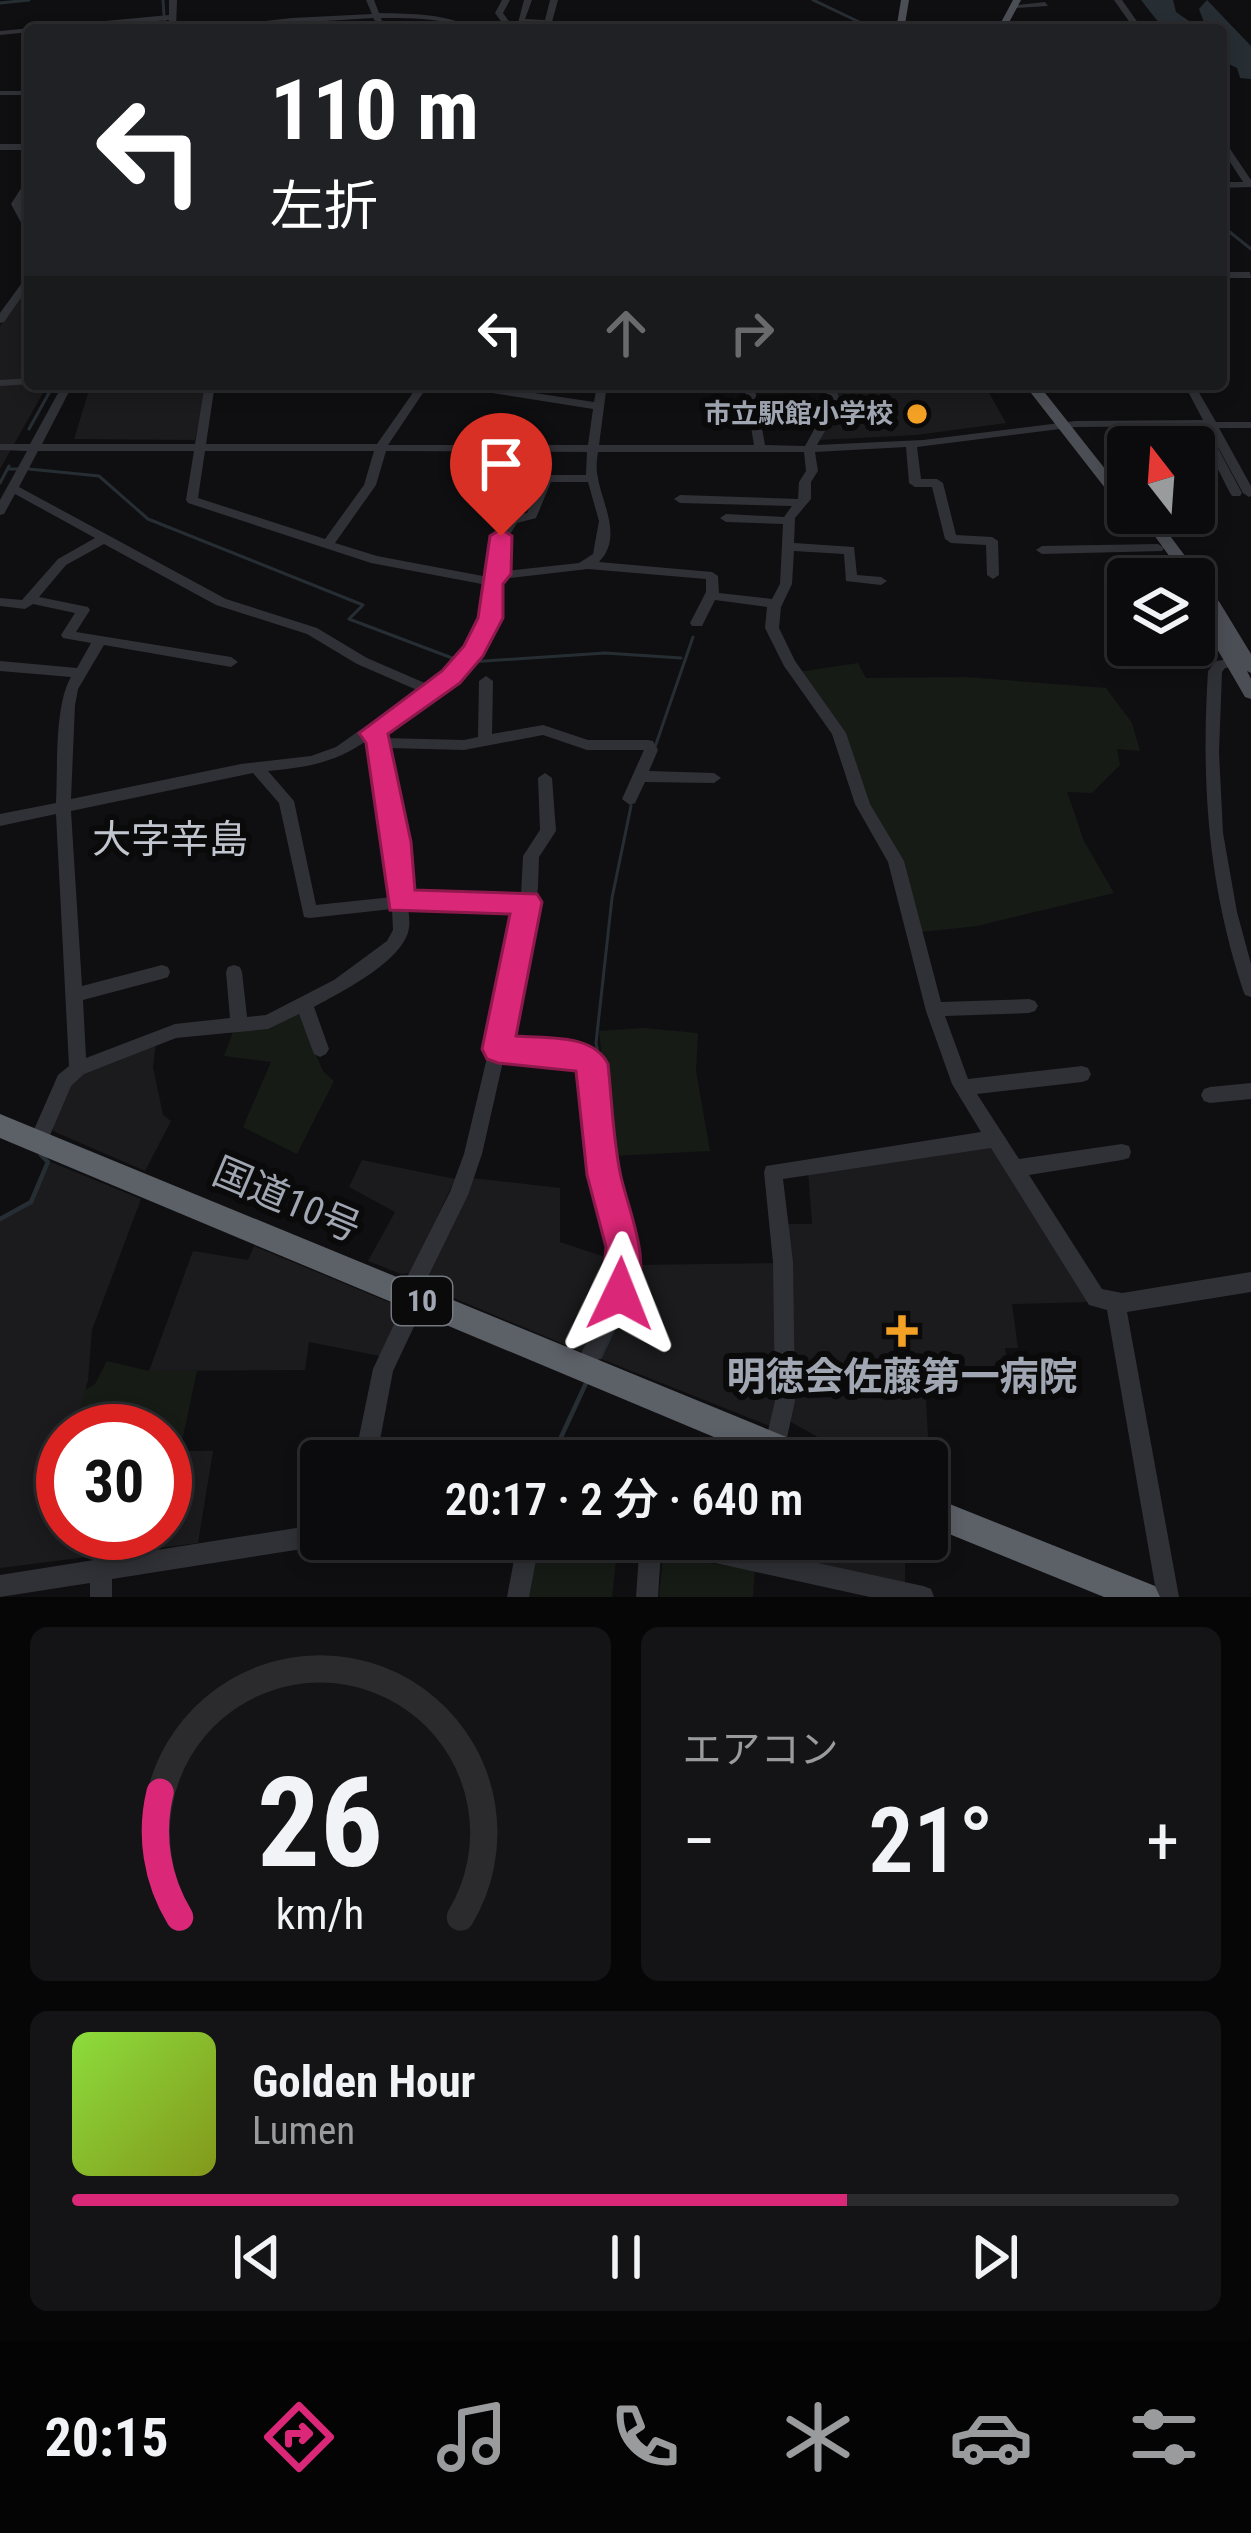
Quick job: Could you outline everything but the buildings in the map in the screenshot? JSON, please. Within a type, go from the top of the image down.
[{"type":"highway","name":"国道10号","points":[[0,1126],[756,1440]]},
{"type":"highway","points":[[948,1518],[1144,1597]]},
{"type":"main road","points":[[1037,390],[1107,467]]},
{"type":"main road","points":[[1048,390],[1107,477]]},
{"type":"main road","points":[[1148,534],[1165,558]]},
{"type":"main road","points":[[1161,534],[1213,603],[1247,665],[1251,693]]},
{"type":"main road","points":[[1215,624],[1247,665]]},
{"type":"street","points":[[172,0],[172,24]]},
{"type":"street","points":[[370,0],[379,24]]},
{"type":"street","points":[[1015,3],[1045,4]]},
{"type":"street","points":[[537,24],[521,21],[525,5],[552,5]]},
{"type":"street","points":[[247,24],[408,9],[435,12],[465,24]]},
{"type":"street","points":[[426,22],[435,12]]},
{"type":"street","points":[[117,24],[172,16]]},
{"type":"street","points":[[1227,151],[1250,184]]},
{"type":"street","points":[[16,204],[24,191]]},
{"type":"street","points":[[2,206],[16,204]]},
{"type":"street","points":[[16,204],[24,219]]},
{"type":"street","points":[[0,320],[5,304]]},
{"type":"street","points":[[0,511],[65,390]]},
{"type":"street","points":[[209,390],[192,500],[388,563],[496,578],[588,565],[712,576],[711,595],[697,623]]},
{"type":"street","points":[[329,542],[370,485],[382,448],[420,390]]},
{"type":"street","points":[[493,390],[597,406]]},
{"type":"street","points":[[588,565],[599,556],[605,533],[592,479],[601,390]]},
{"type":"street","points":[[750,390],[760,448]]},
{"type":"street","points":[[831,390],[835,403],[809,448],[812,470],[802,503],[789,521],[786,584],[776,604],[773,634],[839,733],[863,804],[901,873],[934,1009],[963,1088],[1090,1291],[1103,1302],[1116,1304],[1251,1282]]},
{"type":"street","points":[[1182,390],[1207,424]]},
{"type":"street","points":[[1192,390],[1243,493]]},
{"type":"street","points":[[0,447],[809,448],[911,443],[1070,424],[1251,424]]},
{"type":"street","points":[[911,443],[916,483],[937,483],[950,539],[992,542],[993,575]]},
{"type":"street","points":[[0,820],[256,767],[325,758],[376,738],[459,669],[480,641],[490,618],[501,536],[514,519],[532,515],[546,478],[592,479]]},
{"type":"street","points":[[12,488],[221,602],[312,632],[431,692]]},
{"type":"street","points":[[680,499],[802,503]]},
{"type":"street","points":[[726,518],[789,521]]},
{"type":"street","points":[[0,602],[22,606],[62,562],[105,538]]},
{"type":"street","points":[[788,547],[850,550],[851,578],[881,581]]},
{"type":"street","points":[[1042,550],[1158,548]]},
{"type":"street","points":[[711,595],[776,604]]},
{"type":"street","points":[[29,599],[82,609],[67,634],[231,662]]},
{"type":"street","points":[[78,1069],[63,809],[68,701],[100,640]]},
{"type":"street","points":[[1247,665],[1221,664],[1215,671],[1213,820],[1235,940],[1251,990]]},
{"type":"street","points":[[0,666],[79,674]]},
{"type":"street","points":[[485,741],[486,681]]},
{"type":"street","points":[[376,738],[452,746],[548,730],[586,745],[648,745],[651,750],[630,800]]},
{"type":"street","points":[[37,1141],[64,1082],[78,1069],[175,1031],[268,1022],[388,950],[401,929],[401,902],[397,842],[376,738]]},
{"type":"street","points":[[256,767],[286,801],[298,838],[310,912],[401,902],[527,902]]},
{"type":"street","points":[[639,776],[713,778]]},
{"type":"street","points":[[369,1440],[383,1369],[466,1177],[498,1049],[527,902],[532,851],[548,831],[545,778]]},
{"type":"street","points":[[74,995],[162,972]]},
{"type":"street","points":[[234,972],[239,1026]]},
{"type":"street","points":[[304,1004],[320,1049]]},
{"type":"street","points":[[934,1009],[1029,1006]]},
{"type":"street","points":[[498,1049],[582,1056],[593,1070],[604,1175],[624,1255],[617,1303],[584,1368]]},
{"type":"street","points":[[963,1088],[1082,1074]]},
{"type":"street","points":[[1210,1095],[1251,1091]]},
{"type":"street","points":[[777,1440],[784,1411],[784,1262],[773,1172],[994,1139]]},
{"type":"street","points":[[1013,1169],[1122,1152]]},
{"type":"street","points":[[1116,1304],[1168,1597]]},
{"type":"street","points":[[0,1586],[300,1538]]},
{"type":"street","points":[[518,1597],[525,1560]]},
{"type":"street","points":[[647,1597],[651,1560]]},
{"type":"street","points":[[751,1560],[923,1597]]},
{"type":"street","points":[[100,1597],[101,1570]]},
{"type":"shaded area","points":[[1141,0],[1173,0],[1176,12],[1193,24],[1160,24]]},
{"type":"shaded area","points":[[1207,0],[1251,46],[1251,79],[1240,78],[1237,68],[1227,63],[1227,24],[1205,24],[1199,9]]},
{"type":"shaded area","points":[[24,293],[24,390],[45,390],[0,469],[0,326]]},
{"type":"shaded area","points":[[89,390],[206,390],[195,440],[74,439]]},
{"type":"shaded area","name":"市立駅館小学校","points":[[836,390],[987,390],[1006,423],[916,435],[820,440],[839,401]]},
{"type":"shaded area","points":[[858,663],[866,678],[966,677],[1106,688],[1132,723],[1140,751],[1117,749],[1120,765],[1092,793],[1067,792],[1084,841],[1114,893],[977,926],[921,932],[866,802],[848,744],[798,672]]},
{"type":"shaded area","points":[[298,1013],[323,1071],[334,1081],[297,1154],[243,1127],[271,1062],[224,1056],[233,1032]]},
{"type":"shaded area","points":[[643,1028],[698,1033],[696,1071],[710,1151],[612,1156],[599,1031]]},
{"type":"shaded area","points":[[156,1043],[153,1067],[163,1115],[171,1121],[145,1171],[53,1131],[54,1113],[73,1077]]},
{"type":"shaded area","name":"明徳会佐藤第一病院","points":[[991,1145],[1089,1302],[1012,1304],[1018,1348],[1005,1348],[1010,1382],[925,1382],[928,1440],[823,1440],[791,1422],[787,1224],[812,1224],[808,1170]]},
{"type":"shaded area","points":[[362,1160],[455,1179],[411,1273],[401,1274],[368,1261],[395,1212],[349,1187]]},
{"type":"shaded area","points":[[51,1162],[141,1199],[92,1330],[81,1404],[36,1404],[36,1560],[63,1560],[0,1568],[0,1221],[33,1201]]},
{"type":"shaded area","points":[[472,1178],[560,1188],[560,1242],[620,1262],[617,1288],[587,1354],[430,1288],[425,1276]]},
{"type":"shaded area","points":[[254,1246],[403,1308],[380,1356],[309,1342],[305,1370],[149,1371],[193,1251],[248,1260]]},
{"type":"shaded area","points":[[777,1263],[777,1395],[772,1427],[601,1359],[621,1321],[633,1265]]},
{"type":"shaded area","points":[[107,1361],[149,1371],[197,1371],[190,1404],[81,1404],[85,1390],[95,1384]]},
{"type":"shaded area","points":[[192,1451],[213,1451],[198,1543],[192,1544]]},
{"type":"shaded area","points":[[527,1560],[616,1560],[612,1597],[523,1597]]},
{"type":"shaded area","points":[[663,1560],[755,1570],[753,1597],[659,1597]]},
{"type":"shaded area","points":[[814,1560],[905,1560],[905,1585],[814,1566]]},
{"type":"waterway","points":[[0,3],[29,0]]},
{"type":"waterway","points":[[163,0],[165,24]]},
{"type":"waterway","points":[[813,0],[863,24]]},
{"type":"waterway","points":[[1227,230],[1251,249]]},
{"type":"waterway","points":[[29,429],[51,390]]},
{"type":"waterway","points":[[0,483],[9,466]]},
{"type":"waterway","points":[[8,469],[19,469]]},
{"type":"waterway","points":[[29,469],[99,476],[148,519],[363,605],[349,619],[460,661]]},
{"type":"waterway","points":[[655,747],[693,637]]},
{"type":"waterway","points":[[470,662],[605,653],[681,658]]},
{"type":"waterway","points":[[610,1114],[596,1043],[612,898],[631,806]]},
{"type":"waterway","points":[[608,1139],[609,1111]]},
{"type":"waterway","points":[[0,1219],[31,1202],[48,1162],[41,1155]]},
{"type":"waterway","points":[[628,1291],[632,1265]]},
{"type":"waterway","points":[[600,1357],[622,1312]]},
{"type":"waterway","points":[[560,1440],[587,1381]]},
{"type":"place","name":"市立駅館小学校","points":[[917,414]]},
{"type":"place","name":"明徳会佐藤第一病院","points":[[902,1331]]},
{"type":"district","name":"大字辛島","points":[[170,839]]},
{"type":"route","points":[[501,536],[497,549],[500,574],[492,582],[490,618],[474,650],[451,677],[372,733],[379,740],[382,779],[397,842],[401,902],[527,902],[498,1049],[582,1056],[592,1064],[604,1175],[624,1247],[620,1294]]}]
